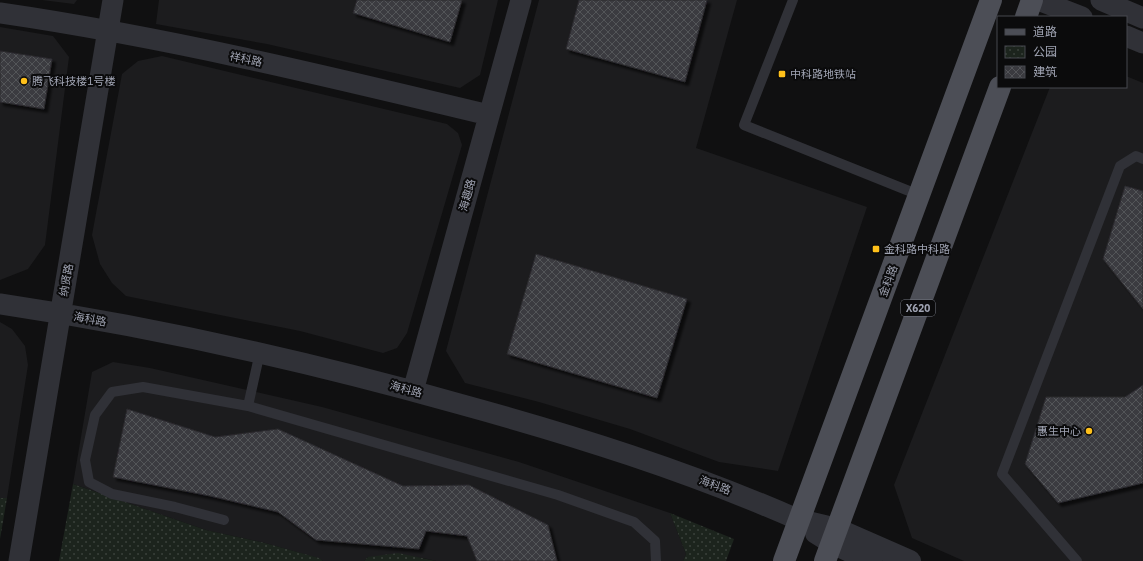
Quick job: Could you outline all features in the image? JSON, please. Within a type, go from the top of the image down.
[{"type":"main road","name":"金科路","points":[[784,561],[991,0]]},
{"type":"main road","points":[[1026,16],[1032,0]]},
{"type":"main road","name":"X620","points":[[831,544],[1000,88]]},
{"type":"street","name":"纳贤路","points":[[19,561],[113,0]]},
{"type":"street","name":"海趣路","points":[[413,391],[521,0]]},
{"type":"street","points":[[1038,0],[1079,16]]},
{"type":"street","points":[[1101,0],[1143,18]]},
{"type":"street","name":"祥科路","points":[[0,13],[108,31],[336,78],[489,115]]},
{"type":"street","points":[[1127,36],[1143,43]]},
{"type":"street","name":"海科路","points":[[0,304],[175,334],[260,352],[413,391],[573,437],[674,470],[745,496],[799,520],[831,544],[871,561]]},
{"type":"street","name":"海科路","points":[[831,544],[910,561]]},
{"type":"lane","points":[[793,0],[744,125],[919,194]]},
{"type":"lane","points":[[1077,561],[1002,474],[1120,166],[1136,156],[1143,159]]},
{"type":"lane","points":[[248,406],[260,352]]},
{"type":"lane","points":[[224,520],[176,507],[112,494],[89,482],[85,460],[95,415],[112,392],[143,387],[248,406],[558,495],[634,522],[655,541],[656,561]]},
{"type":"shaded area","points":[[42,0],[77,0],[74,4]]},
{"type":"shaded area","points":[[159,0],[498,0],[480,75],[460,88],[267,44],[156,24]]},
{"type":"shaded area","points":[[539,0],[737,0],[696,148],[867,207],[778,471],[719,462],[630,429],[539,402],[465,383],[446,351]]},
{"type":"shaded area","points":[[0,27],[53,36],[69,57],[45,245],[28,269],[0,280]]},
{"type":"shaded area","points":[[162,56],[447,124],[458,133],[462,145],[407,333],[397,348],[383,353],[300,331],[126,296],[112,283],[100,264],[92,235],[122,74],[138,61]]},
{"type":"shaded area","name":"惠生中心","points":[[1127,76],[1143,83],[1143,561],[964,561],[912,538],[894,485],[1050,88],[1127,88]]},
{"type":"shaded area","points":[[0,322],[12,329],[25,346],[28,365],[7,498],[0,498]]},
{"type":"shaded area","points":[[113,362],[150,368],[322,407],[519,462],[670,513],[686,554],[683,561],[436,561],[423,558],[368,557],[364,561],[323,561],[318,558],[265,543],[206,530],[73,484],[92,372]]},
{"type":"green space","points":[[73,484],[206,530],[265,543],[319,558],[323,561],[59,561]]},
{"type":"green space","points":[[0,498],[7,498],[0,539]]},
{"type":"green space","points":[[670,513],[734,539],[726,561],[683,561],[686,554]]},
{"type":"green space","points":[[398,553],[436,561],[364,561],[368,557]]},
{"type":"building","points":[[357,0],[462,0],[450,42],[353,13]]},
{"type":"building","points":[[579,0],[707,0],[685,82],[566,49]]},
{"type":"building","name":"腾飞科技楼1号楼","points":[[0,51],[52,59],[44,109],[0,102]]},
{"type":"building","points":[[1125,186],[1143,191],[1143,309],[1103,259]]},
{"type":"building","points":[[536,254],[687,299],[657,398],[507,354]]},
{"type":"building","name":"惠生中心","points":[[1143,385],[1143,483],[1058,503],[1025,464],[1046,397],[1125,397]]},
{"type":"building","points":[[127,409],[215,437],[278,429],[403,486],[469,485],[548,525],[557,561],[477,561],[467,536],[426,531],[419,549],[316,540],[278,512],[210,496],[113,477]]},
{"type":"place","name":"中科路地铁站","points":[[782,74]]},
{"type":"place","name":"腾飞科技楼1号楼","points":[[24,81]]},
{"type":"place","name":"金科路中科路","points":[[876,249]]},
{"type":"place","name":"惠生中心","points":[[1089,431]]}]
